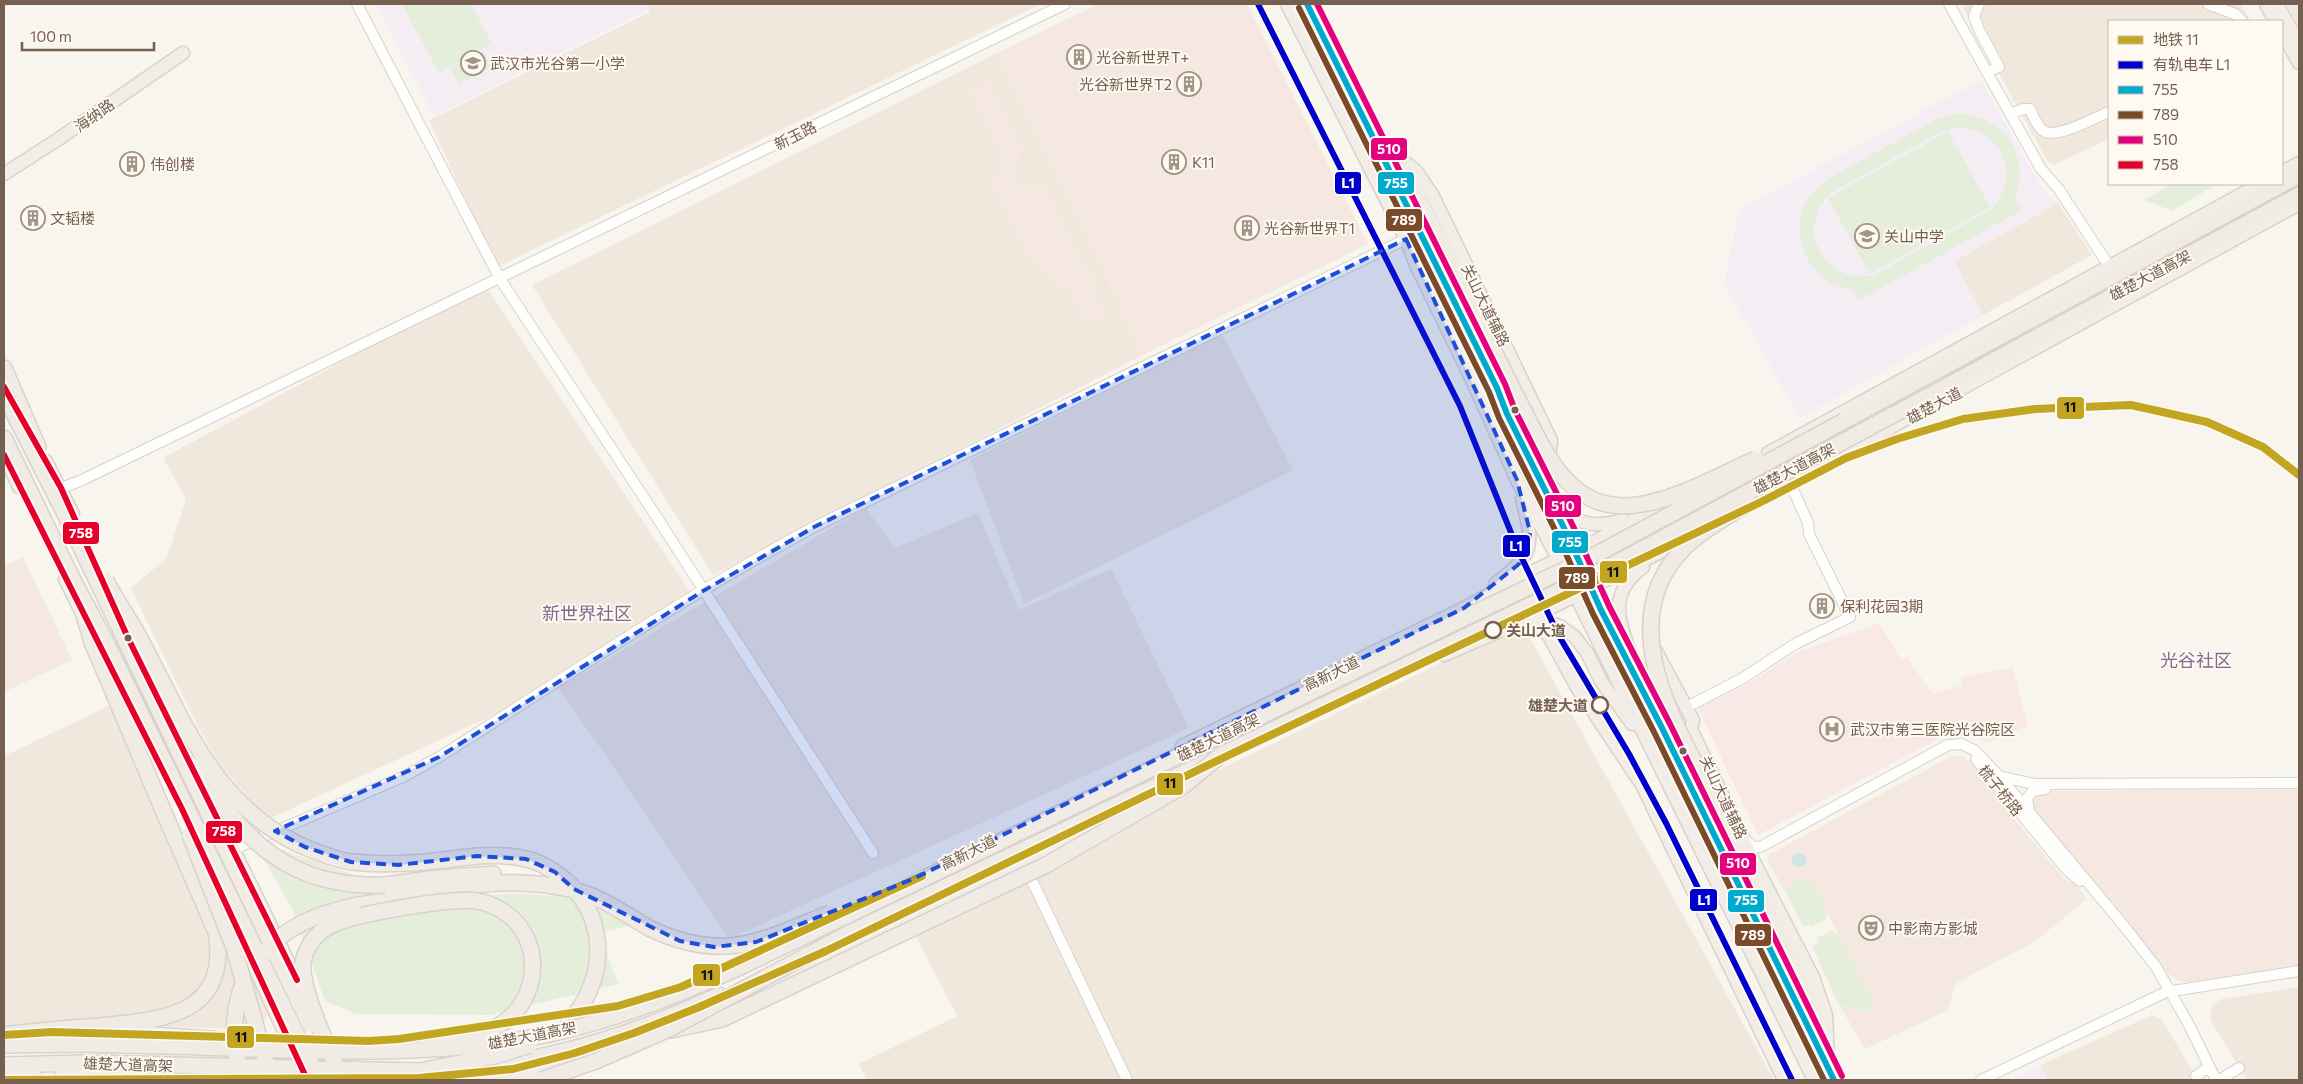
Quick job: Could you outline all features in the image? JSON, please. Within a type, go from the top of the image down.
[{"type":"highway","points":[[1374,140],[1393,156],[1406,172],[1545,453],[1558,474],[1576,490],[1612,505],[1643,504],[1677,495],[1844,421]]},
{"type":"highway","name":"雄楚大道高架","points":[[2283,183],[2299,174]]},
{"type":"highway","name":"雄楚大道高架","points":[[4,1045],[88,1044],[361,1052],[420,1050],[514,1041],[576,1027],[631,1011],[692,989],[1597,554],[2279,185]]},
{"type":"highway","name":"雄楚大道高架","points":[[4,1065],[81,1063],[420,1071],[514,1062],[641,1027],[707,1001],[849,934],[1606,569],[2299,196]]},
{"type":"highway","points":[[4,368],[39,448]]},
{"type":"highway","points":[[1831,1074],[1810,1002],[1802,982],[1667,703],[1653,664],[1650,645],[1651,618],[1655,598],[1662,581],[1671,564],[1685,548],[1712,527],[1947,386]]},
{"type":"highway","points":[[4,394],[64,512],[204,774],[227,811],[259,846],[292,868],[322,880],[385,885],[456,876],[513,875],[556,881],[588,895],[651,929],[680,941],[714,947],[742,946],[772,936],[984,850]]},
{"type":"highway","points":[[4,438],[149,732],[308,1079]]},
{"type":"highway","points":[[64,512],[137,633],[184,726],[226,788],[254,816],[277,832],[305,847],[351,862],[406,864],[477,856],[510,856],[526,859],[541,864],[567,881],[586,906],[598,936],[597,968],[594,984],[587,998],[569,1022],[554,1034],[516,1051],[420,1071]]},
{"type":"highway","points":[[64,512],[156,708],[343,1080]]},
{"type":"highway","points":[[4,1035],[149,1021],[179,1013],[192,1007],[204,996],[212,984],[218,965],[219,948],[216,932],[92,642],[72,578]]},
{"type":"highway","points":[[149,732],[234,948],[271,1080]]},
{"type":"highway","points":[[645,1036],[722,1019],[1046,865],[1183,786],[1221,755]]},
{"type":"highway","points":[[243,1080],[236,1063],[235,1034],[236,1011],[242,987],[251,968],[293,926],[332,911],[353,906],[487,883],[527,883],[559,886],[588,895]]},
{"type":"highway","points":[[166,1046],[273,1043],[322,1042],[332,1042],[419,1040],[463,1037],[495,1028],[518,1010],[524,1002],[532,982],[531,949],[514,920],[489,904],[458,900],[350,918],[330,925],[316,936],[308,947],[303,963],[304,981],[312,1006],[326,1039],[329,1047],[336,1064],[343,1080]]},
{"type":"highway","points":[[541,1080],[596,1060],[667,1030],[849,934]]},
{"type":"main road","points":[[1287,4],[1406,238],[1416,265],[1471,378],[1517,480],[1558,559],[1814,1080]]},
{"type":"main road","points":[[1307,4],[1547,494],[1590,587],[1668,740],[1831,1074]]},
{"type":"main road","points":[[2266,4],[2274,20]]},
{"type":"main road","points":[[2277,4],[2299,43]]},
{"type":"main road","points":[[2283,35],[2299,64]]},
{"type":"main road","name":"海纳路","points":[[4,174],[183,53]]},
{"type":"main road","name":"关山大道辅路","points":[[1374,140],[1407,162],[1417,172],[1433,196],[1550,440],[1547,494]]},
{"type":"main road","points":[[2283,171],[2299,163]]},
{"type":"main road","points":[[1558,559],[1640,516],[1734,472],[2258,185]]},
{"type":"main road","name":"雄楚大道","points":[[1534,615],[1662,552],[2299,204]]},
{"type":"main road","points":[[4,387],[61,488],[128,638],[330,1046],[343,1080]]},
{"type":"main road","points":[[4,455],[182,809],[290,1044],[308,1079],[360,1080]]},
{"type":"main road","points":[[1464,608],[1519,564],[1529,546],[1530,532],[1517,480]]},
{"type":"main road","points":[[1547,494],[1567,513],[1588,524],[1602,526],[1640,516]]},
{"type":"main road","name":"关山大道辅路","points":[[1693,535],[1667,560],[1658,572],[1648,604],[1648,619],[1652,642],[1674,688],[1693,720],[1692,729],[1744,840],[1813,977],[1826,1015],[1831,1074]]},
{"type":"main road","points":[[1646,698],[1618,617],[1619,604],[1622,590],[1630,576],[1662,552]]},
{"type":"main road","name":"高新大道","points":[[4,1041],[136,1032],[330,1046],[467,1042],[513,1036],[593,1018],[683,988],[982,846],[1464,608],[1558,559]]},
{"type":"main road","points":[[1534,615],[1560,626],[1575,637],[1622,711],[1651,747]]},
{"type":"main road","points":[[1534,615],[1549,636],[1576,686],[1642,785],[1784,1080]]},
{"type":"main road","name":"高新大道","points":[[467,1080],[508,1079],[538,1072],[645,1036],[717,1008],[907,920],[1024,863],[1382,682],[1534,615]]},
{"type":"main road","points":[[1646,698],[1674,688]]},
{"type":"main road","points":[[1668,740],[1692,729]]},
{"type":"main road","points":[[4,1073],[77,1070],[116,1075],[248,1080]]},
{"type":"street","points":[[357,4],[500,279],[656,516],[873,853]]},
{"type":"street","name":"新玉路","points":[[61,488],[89,477],[500,279],[1065,4]]},
{"type":"street","points":[[1949,4],[2041,169],[2058,188],[2109,266]]},
{"type":"street","points":[[1979,4],[1974,16],[1979,30],[1999,66],[1987,72]]},
{"type":"street","points":[[2208,4],[2235,14],[2241,20]]},
{"type":"street","points":[[2010,114],[2023,109],[2030,109],[2040,128],[2045,132],[2063,132],[2108,112]]},
{"type":"street","points":[[234,849],[403,776],[424,765],[703,591],[764,554],[814,527],[1406,238]]},
{"type":"street","points":[[1686,708],[1744,678],[1795,644],[1850,617],[1809,534],[1808,523],[1790,483]]},
{"type":"street","name":"梳子桥路","points":[[1744,840],[1755,848],[1762,846],[1954,744],[1974,750],[2000,777],[2156,967],[2188,1023],[2208,1068],[2218,1080]]},
{"type":"street","name":"梳子桥路","points":[[1758,868],[1758,856],[1771,848],[1944,753],[1956,750],[1962,751],[1977,760],[2062,863],[2120,928],[2170,994]]},
{"type":"street","points":[[2000,777],[2035,784],[2299,783]]},
{"type":"street","points":[[2029,813],[2027,798],[2033,791],[2040,789],[2299,788]]},
{"type":"street","points":[[1024,863],[1127,1080]]},
{"type":"street","points":[[1981,1080],[2170,994],[2195,986],[2299,971]]},
{"type":"street","points":[[1994,1080],[2170,994],[2299,976]]},
{"type":"street","points":[[2196,1076],[2208,1068]]},
{"type":"street","points":[[2218,1080],[2239,1068]]},
{"type":"highlighted area","points":[[1406,239],[1517,480],[1530,532],[1529,546],[1519,564],[1464,608],[913,879],[756,942],[714,947],[680,941],[574,889],[555,872],[526,859],[477,856],[398,865],[351,862],[305,847],[275,831],[439,757],[703,591],[814,527]]},
{"type":"shaded area","name":"武汉市光谷第一小学","points":[[375,4],[646,4],[649,9],[434,116]]},
{"type":"shaded area","points":[[646,4],[1041,4],[497,267],[429,120],[650,12]]},
{"type":"shaded area","points":[[1099,4],[1247,4],[1368,244],[1143,355],[997,53]]},
{"type":"shaded area","points":[[1964,4],[2241,4],[2250,20],[2108,20],[2108,139],[2054,165],[2048,162],[1964,10]]},
{"type":"shaded area","points":[[2287,4],[2299,4],[2299,27]]},
{"type":"shaded area","points":[[997,53],[1143,355],[713,575],[532,285]]},
{"type":"shaded area","points":[[988,80],[1022,148],[1016,183],[1046,187],[1084,264],[1091,269],[1095,278],[1092,280],[1107,316],[1084,319],[1068,291],[1065,291],[1033,265],[990,180],[998,168],[1000,155],[969,89]]},
{"type":"shaded area","name":"关山中学","points":[[1981,80],[2043,190],[2058,203],[1954,261],[1983,315],[1800,418],[1724,284],[1739,210]]},
{"type":"shaded area","points":[[2058,203],[2092,255],[1983,315],[1954,261]]},
{"type":"shaded area","points":[[485,285],[695,599],[665,609],[502,711],[271,818],[255,805],[222,767],[198,727],[131,588],[167,558],[186,499],[163,458]]},
{"type":"shaded area","points":[[1222,334],[1293,470],[1024,604],[970,460]]},
{"type":"shaded area","points":[[866,508],[895,548],[978,513],[1019,610],[1111,569],[1189,728],[729,939],[611,763],[558,688]]},
{"type":"shaded area","points":[[23,557],[72,660],[4,692],[4,566]]},
{"type":"shaded area","name":"武汉市第三医院光谷院区","points":[[1879,623],[1901,660],[1907,658],[1933,694],[1963,685],[1961,677],[2013,668],[2028,726],[1986,743],[1968,726],[1963,726],[1758,835],[1698,708],[1755,679],[1798,652]]},
{"type":"shaded area","points":[[1522,624],[1774,1080],[867,1080],[859,1064],[957,1016],[914,932],[1024,863]]},
{"type":"shaded area","points":[[115,703],[267,996],[270,1012],[260,1027],[246,1029],[148,1026],[4,1031],[4,756]]},
{"type":"shaded area","points":[[1952,756],[1961,756],[1975,764],[2008,803],[2005,808],[2065,880],[2074,882],[2087,899],[2034,942],[1956,983],[1948,1007],[1944,1012],[1865,1049],[1838,1003],[1864,1013],[1873,1002],[1809,877],[1784,889],[1767,861],[1768,855]]},
{"type":"shaded area","points":[[2299,790],[2299,968],[2191,983],[2179,981],[2167,973],[2031,807],[2033,797],[2042,791]]},
{"type":"shaded area","points":[[1799,853],[1804,855],[1806,860],[1804,865],[1799,867],[1794,865],[1792,860],[1794,855]]},
{"type":"shaded area","points":[[2299,987],[2299,1080],[2247,1080],[2211,1021],[2212,1006],[2221,999]]},
{"type":"shaded area","points":[[2153,1015],[2162,1020],[2198,1080],[2047,1080],[2040,1065]]},
{"type":"shaded area","points":[[2040,1065],[2047,1080],[2010,1080]]},
{"type":"green space","points":[[402,4],[471,4],[492,44],[439,73]]},
{"type":"green space","points":[[483,51],[491,67],[459,85],[450,68]]},
{"type":"green space","points":[[1956,113],[1973,116],[1987,121],[2000,129],[2010,139],[2020,166],[2015,198],[2022,210],[1858,301],[1851,289],[1836,285],[1823,278],[1805,254],[1800,239],[1800,222],[1807,199],[1829,179],[1937,119]],"holes":[[[1958,127],[1974,130],[1986,136],[1996,145],[2003,156],[2006,169],[2005,183],[2001,196],[1992,209],[1873,276],[1851,276],[1833,268],[1825,260],[1814,239],[1813,228],[1819,207],[1834,191],[1938,133]]]},
{"type":"green space","points":[[1948,132],[1990,207],[1870,274],[1828,198]]},
{"type":"green space","points":[[2170,185],[2215,185],[2172,211],[2144,200]]},
{"type":"green space","points":[[276,848],[365,879],[455,899],[515,893],[569,897],[632,925],[599,933],[618,984],[491,1015],[356,1014],[325,1001],[291,906],[261,855]]},
{"type":"green space","points":[[1809,877],[1827,912],[1825,920],[1810,927],[1809,924],[1803,927],[1784,889]]},
{"type":"green space","points":[[1832,931],[1839,935],[1873,1002],[1872,1009],[1864,1013],[1838,1003],[1812,946],[1819,943],[1817,938]]},
{"type":"metro line","name":"11","points":[[4,1080],[419,1078],[513,1069],[575,1053],[634,1033],[697,1008],[826,951],[1231,754],[1761,502],[1846,458],[1897,439],[1963,419],[2035,409],[2131,405],[2207,422],[2263,447],[2299,475]]},
{"type":"metro line","name":"11","points":[[4,1035],[52,1032],[369,1041],[399,1039],[618,1006],[681,987],[922,876]]},
{"type":"tram line","name":"L1","points":[[1258,4],[1460,406],[1518,550],[1559,636],[1629,754],[1666,823],[1792,1080]]},
{"type":"transit line","name":"755","points":[[1307,4],[1497,388],[1507,414],[1565,530],[1601,610],[1662,728],[1834,1080]]},
{"type":"transit line","name":"510","points":[[1317,4],[1505,384],[1515,410],[1573,526],[1609,606],[1670,724],[1842,1076]]},
{"type":"transit line","name":"789","points":[[1299,8],[1489,392],[1499,418],[1557,534],[1593,614],[1654,732],[1824,1080]]},
{"type":"transit line","name":"758","points":[[4,387],[61,488],[128,638],[297,980]]},
{"type":"transit line","name":"758","points":[[4,455],[182,809],[305,1075]]},
{"type":"place","name":"光谷新世界T+","points":[[1079,57]]},
{"type":"place","name":"武汉市光谷第一小学","points":[[473,63]]},
{"type":"place","name":"光谷新世界T2","points":[[1189,84]]},
{"type":"place","name":"K11","points":[[1174,162]]},
{"type":"place","name":"伟创楼","points":[[132,164]]},
{"type":"place","name":"文韬楼","points":[[33,218]]},
{"type":"place","name":"光谷新世界T1","points":[[1247,228]]},
{"type":"place","name":"关山中学","points":[[1867,236]]},
{"type":"place","name":"保利花园3期","points":[[1822,606]]},
{"type":"place","name":"关山大道","points":[[1493,630]]},
{"type":"place","name":"雄楚大道","points":[[1600,705]]},
{"type":"place","name":"武汉市第三医院光谷院区","points":[[1832,729]]},
{"type":"place","name":"中影南方影城","points":[[1871,928]]},
{"type":"district","name":"新世界社区","points":[[587,613]]},
{"type":"district","name":"光谷社区","points":[[2196,660]]}]
